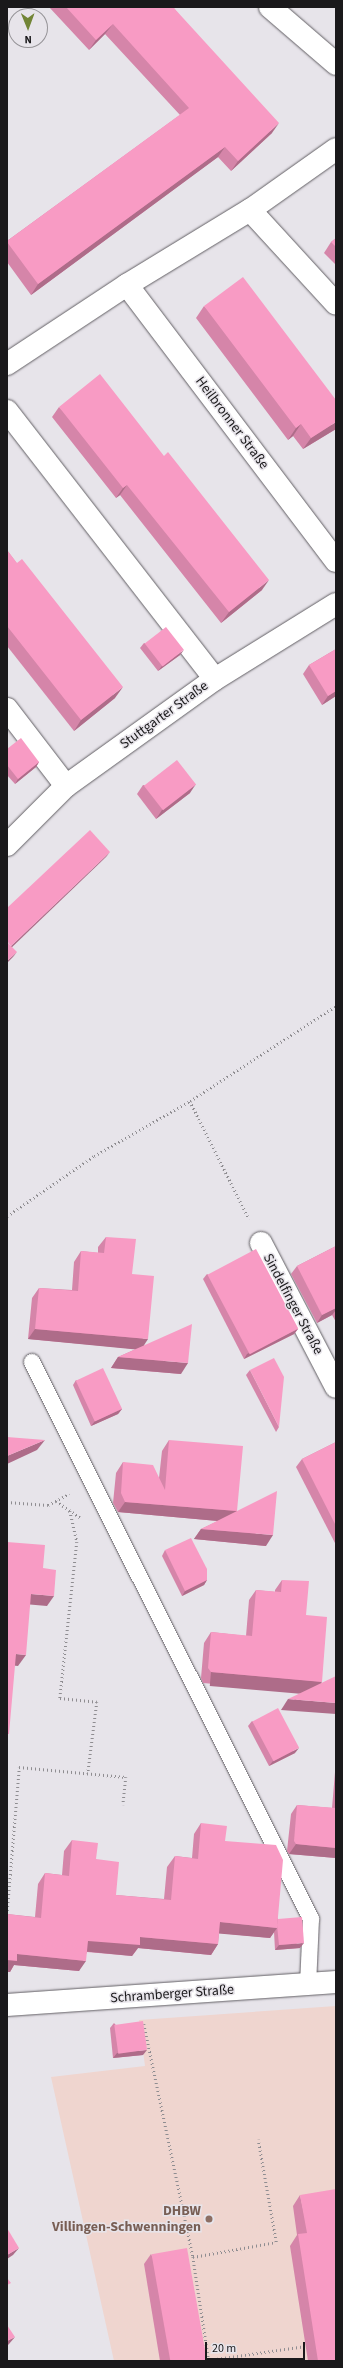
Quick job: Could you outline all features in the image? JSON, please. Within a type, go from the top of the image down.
[{"type":"street","points":[[270,7],[334,59]]},
{"type":"street","points":[[7,364],[127,285],[250,210],[336,149]]},
{"type":"street","points":[[250,210],[336,304]]},
{"type":"street","name":"Heilbronner Straße","points":[[127,285],[336,561]]},
{"type":"street","points":[[7,411],[215,679]]},
{"type":"street","name":"Stuttgarter Straße","points":[[7,845],[66,786],[215,679],[336,604]]},
{"type":"street","points":[[7,709],[66,786]]},
{"type":"street","name":"Sindelfinger Straße","points":[[261,1243],[336,1387]]},
{"type":"street","name":"Schramberger Straße","points":[[7,2005],[336,1982]]},
{"type":"lane","points":[[32,1362],[311,1919],[308,1984]]},
{"type":"path","points":[[7,1216],[94,1156],[190,1101],[336,1006]]},
{"type":"path","points":[[190,1101],[261,1243]]},
{"type":"path","points":[[7,1502],[48,1505],[92,1481]]},
{"type":"path","points":[[70,1511],[77,1542],[60,1698],[97,1702],[88,1773]]},
{"type":"path","points":[[7,1911],[19,1767],[126,1777],[123,1804]]},
{"type":"path","points":[[139,1996],[153,2072],[193,2257],[209,2360],[306,2346]]},
{"type":"path","points":[[193,2257],[276,2242],[258,2140]]},
{"type":"shaded area","name":"DHBW Villingen-Schwenningen","points":[[336,2006],[336,2361],[114,2361],[51,2077],[145,2066],[139,2020]]},
{"type":"building","points":[[66,7],[173,7],[279,123],[238,161],[225,147],[38,284],[7,241],[189,108],[113,24],[96,40]]},
{"type":"building","points":[[336,238],[336,247],[331,242]]},
{"type":"building","points":[[243,277],[336,400],[336,422],[311,438],[301,424],[296,428],[204,306]]},
{"type":"building","points":[[100,374],[164,456],[168,452],[269,580],[229,612],[127,485],[123,488],[59,407]]},
{"type":"building","points":[[7,550],[17,563],[22,559],[123,687],[81,720],[7,626]]},
{"type":"building","points":[[166,627],[184,650],[163,666],[145,644]]},
{"type":"building","points":[[336,649],[336,691],[328,696],[309,665]]},
{"type":"building","points":[[21,738],[39,762],[18,779],[7,765],[7,749]]},
{"type":"building","points":[[177,760],[196,784],[163,810],[144,786]]},
{"type":"building","points":[[90,830],[110,852],[11,946],[7,941],[7,908]]},
{"type":"building","points":[[7,942],[17,952],[7,961]]},
{"type":"building","points":[[106,1237],[136,1239],[132,1274],[154,1276],[148,1339],[35,1329],[39,1288],[78,1291],[81,1251],[104,1253]]},
{"type":"building","points":[[336,1246],[336,1308],[322,1315],[297,1266]]},
{"type":"building","points":[[256,1249],[298,1328],[250,1354],[207,1275]]},
{"type":"building","points":[[192,1324],[188,1363],[118,1357]]},
{"type":"building","points":[[274,1358],[284,1377],[279,1427],[250,1370]]},
{"type":"building","points":[[103,1368],[122,1409],[95,1421],[76,1381]]},
{"type":"building","points":[[7,1437],[45,1440],[7,1456]]},
{"type":"building","points":[[169,1440],[243,1446],[237,1511],[125,1502],[121,1493],[123,1462],[153,1465],[165,1490]]},
{"type":"building","points":[[336,1442],[336,1526],[302,1459]]},
{"type":"building","points":[[277,1491],[273,1535],[201,1529]]},
{"type":"building","points":[[191,1538],[207,1569],[207,1580],[185,1591],[165,1550]]},
{"type":"building","points":[[7,1542],[45,1545],[43,1568],[56,1570],[54,1596],[31,1594],[26,1655],[16,1654],[9,1734],[7,1734]]},
{"type":"building","points":[[282,1580],[309,1581],[306,1615],[327,1617],[322,1682],[211,1672],[208,1668],[211,1632],[252,1636],[256,1590],[281,1592]]},
{"type":"building","points":[[336,1676],[336,1703],[288,1699]]},
{"type":"building","points":[[278,1708],[299,1748],[274,1761],[252,1722]]},
{"type":"building","points":[[297,1805],[336,1808],[336,1848],[296,1844],[294,1841]]},
{"type":"building","points":[[201,1823],[227,1826],[225,1841],[276,1845],[283,1860],[277,1928],[220,1922],[218,1944],[140,1937],[140,1945],[88,1941],[86,1961],[17,1954],[17,1961],[7,1960],[7,1914],[41,1918],[45,1873],[69,1876],[72,1840],[98,1843],[96,1859],[119,1862],[116,1895],[171,1900],[175,1856],[198,1859]]},
{"type":"building","points":[[302,1917],[304,1943],[279,1945],[277,1925],[278,1919]]},
{"type":"building","points":[[143,2021],[147,2050],[118,2054],[114,2025]]},
{"type":"building","points":[[336,2189],[336,2361],[318,2361],[298,2234],[307,2233],[300,2195]]},
{"type":"building","points":[[7,2228],[19,2248],[7,2255]]},
{"type":"building","points":[[187,2248],[207,2361],[170,2361],[152,2254]]},
{"type":"building","points":[[7,2278],[11,2283],[7,2285]]},
{"type":"building","points":[[7,2325],[15,2337],[7,2341]]},
{"type":"place","name":"DHBW Villingen-Schwenningen","points":[[209,2219]]}]
